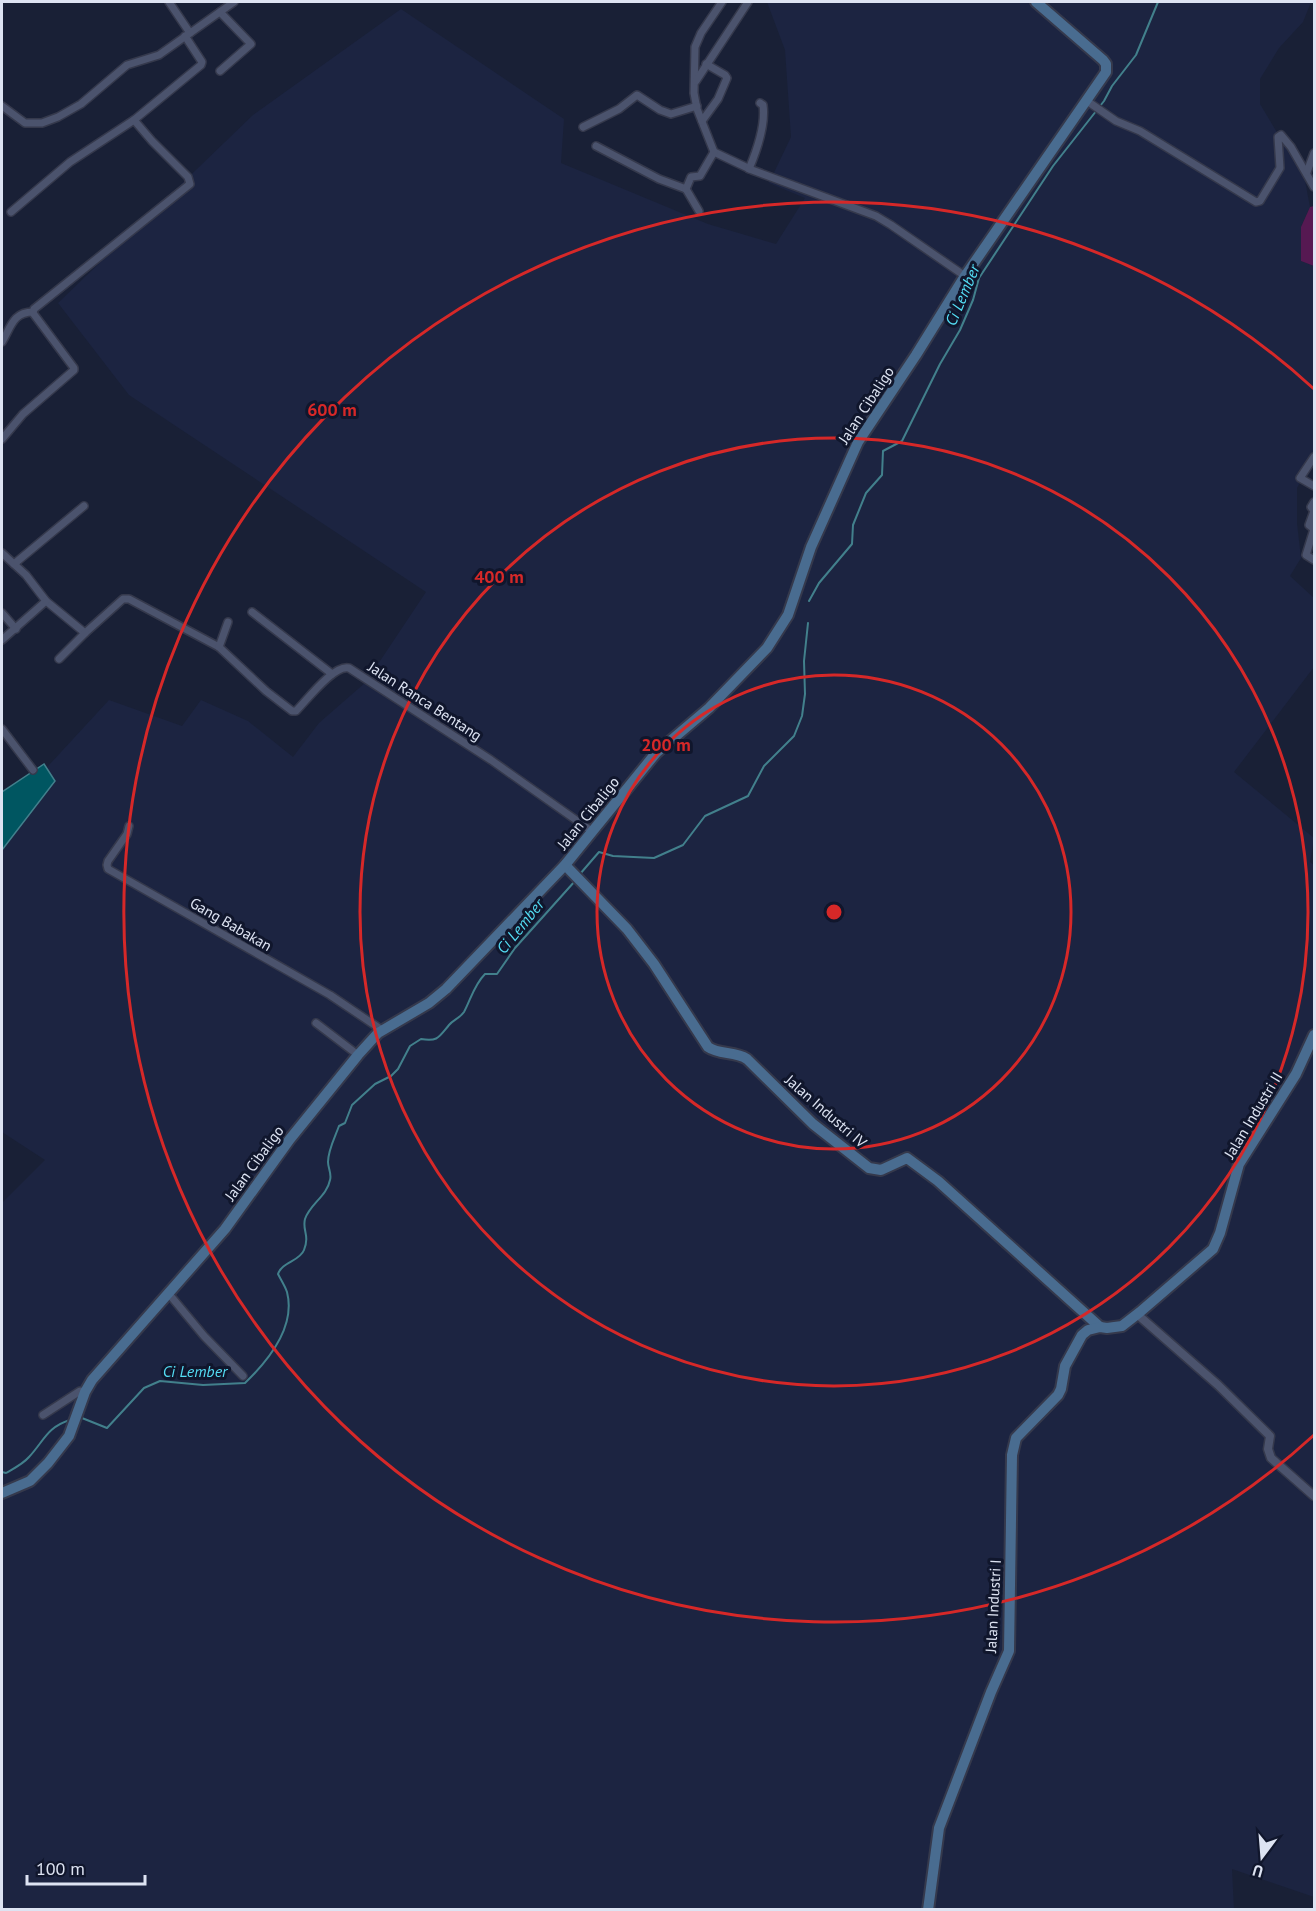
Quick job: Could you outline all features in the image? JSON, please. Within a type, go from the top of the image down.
[{"type":"main road","name":"Jalan Cibaligo","points":[[2,1493],[30,1480],[48,1463],[69,1436],[85,1392],[92,1380],[225,1229],[290,1139],[358,1054],[382,1030],[429,1003],[446,989],[565,865],[656,753],[709,708],[767,648],[788,615],[815,536],[858,442],[965,276],[1091,103],[1107,72],[1106,64],[1036,2]]},
{"type":"main road","name":"Jalan Industri IV","points":[[565,865],[627,929],[654,964],[708,1047],[713,1051],[734,1053],[747,1059],[813,1124],[869,1168],[881,1170],[904,1158],[911,1159],[938,1180],[1100,1327]]},
{"type":"main road","name":"Jalan Industri II","points":[[1100,1327],[1122,1326],[1138,1315],[1213,1248],[1220,1233],[1239,1164],[1296,1074],[1314,1035]]},
{"type":"main road","name":"Jalan Industri I","points":[[928,1910],[939,1828],[1009,1651],[1012,1455],[1016,1438],[1058,1395],[1065,1366],[1082,1335],[1088,1330],[1100,1327]]},
{"type":"street","points":[[11,212],[70,162],[134,120],[201,65],[202,62],[171,2]]},
{"type":"street","points":[[2,106],[25,123],[35,124],[52,120],[81,104],[127,65],[159,55],[234,2]]},
{"type":"street","points":[[722,2],[700,33],[695,47],[694,93],[714,152],[749,169],[876,216],[965,276]]},
{"type":"street","points":[[695,83],[748,2]]},
{"type":"street","points":[[220,12],[251,44],[220,71]]},
{"type":"street","points":[[695,54],[708,61],[727,78],[718,99],[702,121]]},
{"type":"street","points":[[583,127],[603,119],[637,95],[660,110],[671,114],[697,106]]},
{"type":"street","points":[[749,169],[759,141],[764,114],[764,105],[760,103]]},
{"type":"street","points":[[1091,103],[1116,122],[1140,131],[1256,202],[1260,201],[1280,168],[1278,137],[1281,135],[1307,172],[1314,187]]},
{"type":"street","points":[[2,342],[16,317],[23,312],[33,312],[190,184],[188,177],[134,120]]},
{"type":"street","points":[[596,146],[659,179],[686,189],[699,211]]},
{"type":"street","points":[[686,189],[691,177],[700,176],[714,152]]},
{"type":"street","points":[[1307,172],[1314,153]]},
{"type":"street","points":[[2,439],[23,414],[74,370],[33,312]]},
{"type":"street","points":[[1314,457],[1300,478],[1314,486]]},
{"type":"street","points":[[1314,502],[1311,507],[1314,511],[1309,525],[1314,530],[1306,555],[1314,560]]},
{"type":"street","points":[[14,564],[84,506]]},
{"type":"street","points":[[2,553],[36,586],[46,601],[85,633]]},
{"type":"street","points":[[59,659],[123,599],[129,598],[219,647],[266,691],[294,712],[332,674],[252,612]]},
{"type":"street","points":[[2,640],[46,601]]},
{"type":"street","points":[[2,613],[16,629]]},
{"type":"street","points":[[219,647],[228,622]]},
{"type":"street","name":"Jalan Ranca Bentang","points":[[332,674],[345,666],[374,682],[593,832]]},
{"type":"street","points":[[2,729],[33,770]]},
{"type":"street","name":"Gang Babakan","points":[[129,826],[106,865],[108,869],[330,995],[382,1030]]},
{"type":"street","points":[[316,1023],[358,1054]]},
{"type":"street","points":[[169,1293],[204,1336],[243,1376]]},
{"type":"street","points":[[1138,1315],[1252,1417],[1270,1436],[1268,1449],[1271,1458],[1314,1496]]},
{"type":"street","points":[[43,1414],[80,1391],[85,1392]]},
{"type":"shaded area","points":[[767,2],[1311,2],[1303,22],[1279,48],[1260,79],[1260,104],[1303,170],[1310,207],[1301,227],[1301,261],[1314,266],[1314,456],[1297,488],[1297,523],[1301,558],[1290,576],[1314,598],[1314,667],[1234,772],[1314,838],[1310,862],[1314,865],[1314,1897],[1232,1869],[1234,1910],[2,1909],[2,1203],[45,1160],[2,1132],[2,816],[109,700],[182,726],[201,700],[248,721],[293,757],[319,723],[366,682],[426,592],[129,395],[58,303],[253,115],[401,9],[564,119],[561,163],[708,224],[776,244],[805,198],[769,183],[791,137],[785,50]]},
{"type":"shaded area","points":[[1314,206],[1314,266],[1301,261],[1301,227],[1310,207]]},
{"type":"shaded area","points":[[44,764],[55,781],[2,850],[2,792]]},
{"type":"waterway","name":"Ci Lember","points":[[809,601],[819,583],[852,544],[853,525],[866,493],[882,475],[883,451],[902,441],[940,364],[960,330],[973,300],[979,278],[1053,166],[1104,101],[1112,86],[1136,55],[1158,2]]},
{"type":"waterway","name":"Ci Lember","points":[[580,874],[599,852],[613,856],[654,858],[683,845],[705,816],[748,796],[764,766],[794,736],[802,716],[808,623]]},
{"type":"waterway","name":"Ci Lember","points":[[78,1418],[107,1428],[144,1388],[160,1381],[203,1385],[245,1383],[254,1374],[271,1353],[284,1330],[289,1305],[287,1292],[278,1274],[304,1250],[305,1219],[328,1186],[330,1148],[339,1126],[345,1123],[352,1105],[375,1084],[391,1076],[398,1069],[410,1046],[421,1039],[438,1038],[462,1014],[481,978],[485,974],[497,974],[515,948],[575,881]]},
{"type":"waterway","name":"Ci Lember","points":[[2,1472],[6,1473],[24,1462],[46,1435],[56,1426],[70,1420]]}]
